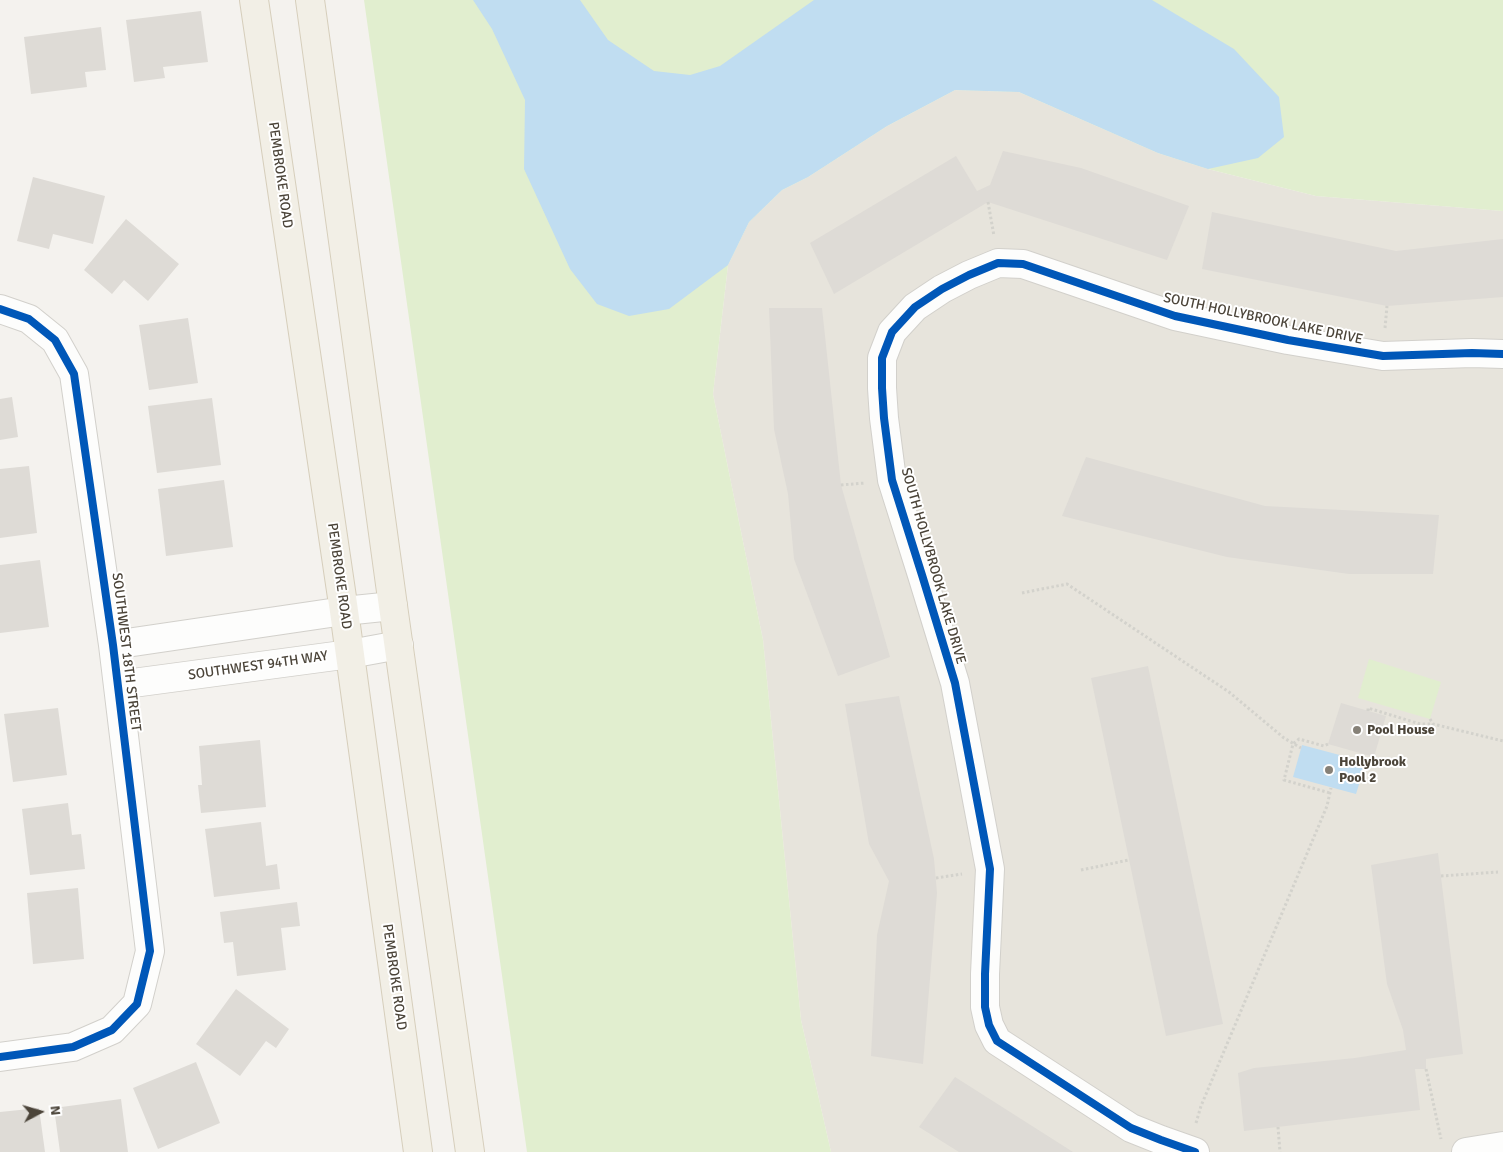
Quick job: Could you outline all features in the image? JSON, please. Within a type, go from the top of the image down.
[{"type":"main road","name":"PEMBROKE ROAD","points":[[254,0],[344,611],[418,1152]]},
{"type":"main road","points":[[310,0],[470,1152]]},
{"type":"street","name":"SOUTH HOLLYBROOK LAKE DRIVE","points":[[1191,1151],[1132,1128],[997,1041],[989,1025],[985,1007],[985,974],[990,869],[955,683],[892,480],[884,418],[882,358],[892,332],[914,307],[942,289],[998,262],[1023,264],[1175,316],[1288,340],[1383,356],[1503,354]]},
{"type":"street","name":"SOUTHWEST 18TH STREET","points":[[0,309],[29,319],[55,340],[74,374],[113,644],[150,951],[137,1004],[112,1030],[72,1048],[0,1057]]},
{"type":"street","points":[[113,644],[344,611],[393,606]]},
{"type":"street","name":"SOUTHWEST 94TH WAY","points":[[118,685],[350,654],[399,645]]},
{"type":"street","points":[[1454,1147],[1503,1146]]},
{"type":"path","points":[[988,202],[998,262]]},
{"type":"path","points":[[1022,592],[1067,584],[1229,692],[1284,738],[1301,748]]},
{"type":"path","points":[[1368,711],[1368,708],[1420,724],[1433,724],[1503,741]]},
{"type":"path","points":[[1430,719],[1433,724]]},
{"type":"path","points":[[1328,744],[1324,746],[1299,738],[1293,744],[1284,780],[1330,793]]},
{"type":"path","points":[[1191,1151],[1201,1106],[1327,806],[1331,788]]},
{"type":"path","points":[[1081,870],[1129,860]]},
{"type":"path","points":[[1441,876],[1498,872]]},
{"type":"path","points":[[1426,1069],[1454,1147]]},
{"type":"path","points":[[1278,1127],[1280,1152]]},
{"type":"shaded area","points":[[955,90],[1019,92],[1158,153],[1208,169],[1316,196],[1503,211],[1503,1152],[831,1152],[801,1020],[763,640],[713,394],[728,265],[749,222],[782,190],[808,177],[887,126]]},
{"type":"green space","points":[[364,0],[1503,0],[1503,211],[1316,196],[1208,169],[1158,153],[1019,92],[955,90],[887,126],[808,177],[782,190],[749,222],[728,265],[713,394],[763,640],[801,1020],[831,1152],[527,1152]]},
{"type":"green space","points":[[1369,659],[1441,682],[1430,719],[1358,698]]},
{"type":"water","points":[[473,0],[580,0],[608,40],[654,71],[690,75],[720,66],[814,0],[1152,0],[1234,49],[1279,97],[1284,137],[1258,158],[1208,169],[1158,153],[1019,92],[955,90],[887,126],[808,177],[782,190],[749,222],[728,265],[669,309],[629,316],[597,304],[570,269],[524,169],[525,100],[492,29]]},
{"type":"water","name":"Hollybrook Pool 2","points":[[1302,745],[1366,762],[1356,794],[1293,777]]},
{"type":"building","points":[[201,11],[208,62],[163,67],[165,78],[134,82],[126,20]]},
{"type":"building","points":[[101,27],[106,70],[85,72],[87,87],[31,94],[24,37]]},
{"type":"building","points":[[1003,151],[1081,168],[1189,206],[1167,260],[988,202],[834,294],[810,243],[956,156],[977,191],[990,185]]},
{"type":"building","points":[[33,177],[105,196],[93,244],[53,234],[49,249],[17,241]]},
{"type":"building","points":[[1212,212],[1396,251],[1503,239],[1503,297],[1387,306],[1202,269]]},
{"type":"building","points":[[126,219],[179,264],[148,301],[124,280],[112,294],[84,270]]},
{"type":"building","points":[[769,308],[822,308],[841,485],[890,657],[838,676],[794,559],[788,494],[774,429]]},
{"type":"building","points":[[188,318],[198,383],[149,390],[139,325]]},
{"type":"building","points":[[12,397],[18,437],[0,440],[0,399]]},
{"type":"building","points":[[212,398],[221,465],[157,473],[148,406]]},
{"type":"building","points":[[1086,457],[1265,506],[1439,515],[1433,574],[1349,574],[1227,557],[1062,516]]},
{"type":"building","points":[[29,466],[37,533],[0,538],[0,469]]},
{"type":"building","points":[[224,480],[233,547],[166,556],[158,489]]},
{"type":"building","points":[[40,560],[49,627],[0,633],[0,565]]},
{"type":"building","points":[[1148,666],[1223,1024],[1166,1036],[1091,678]]},
{"type":"building","points":[[899,696],[934,859],[937,893],[923,1064],[871,1056],[877,935],[889,881],[869,844],[845,704]]},
{"type":"building","name":"Pool House","points":[[1341,703],[1386,716],[1374,757],[1328,744]]},
{"type":"building","points":[[58,708],[67,775],[13,782],[4,714]]},
{"type":"building","points":[[260,740],[266,807],[201,813],[198,785],[202,785],[199,746]]},
{"type":"building","points":[[68,803],[72,835],[81,834],[85,869],[30,875],[22,809]]},
{"type":"building","points":[[261,822],[266,866],[277,864],[280,889],[214,897],[205,829]]},
{"type":"building","points":[[1438,853],[1463,1054],[1426,1059],[1426,1069],[1415,1069],[1420,1110],[1244,1131],[1238,1073],[1254,1068],[1355,1058],[1406,1050],[1403,1030],[1387,984],[1371,865]]},
{"type":"building","points":[[78,888],[84,959],[33,964],[27,893]]},
{"type":"building","points":[[297,902],[300,926],[281,928],[286,970],[237,976],[233,942],[224,943],[220,912]]},
{"type":"building","points":[[236,989],[289,1029],[276,1048],[266,1041],[240,1076],[196,1044]]},
{"type":"building","points":[[196,1062],[220,1123],[158,1149],[133,1088]]},
{"type":"building","points":[[955,1077],[1073,1152],[959,1152],[919,1127]]},
{"type":"building","points":[[121,1099],[128,1152],[60,1152],[54,1108]]},
{"type":"building","points":[[39,1108],[45,1152],[0,1152],[0,1112]]},
{"type":"cycle path","points":[[1195,1152],[1131,1128],[997,1041],[989,1025],[985,1007],[985,974],[990,869],[955,683],[892,480],[882,388],[882,358],[892,332],[915,307],[942,289],[998,263],[1023,264],[1175,316],[1288,340],[1383,356],[1472,353],[1503,354]]},
{"type":"cycle path","points":[[0,309],[29,319],[55,340],[74,374],[113,645],[150,951],[137,1004],[112,1030],[73,1047],[0,1057]]},
{"type":"place","name":"Pool House","points":[[1357,730]]},
{"type":"place","name":"Hollybrook Pool 2","points":[[1329,770]]}]
